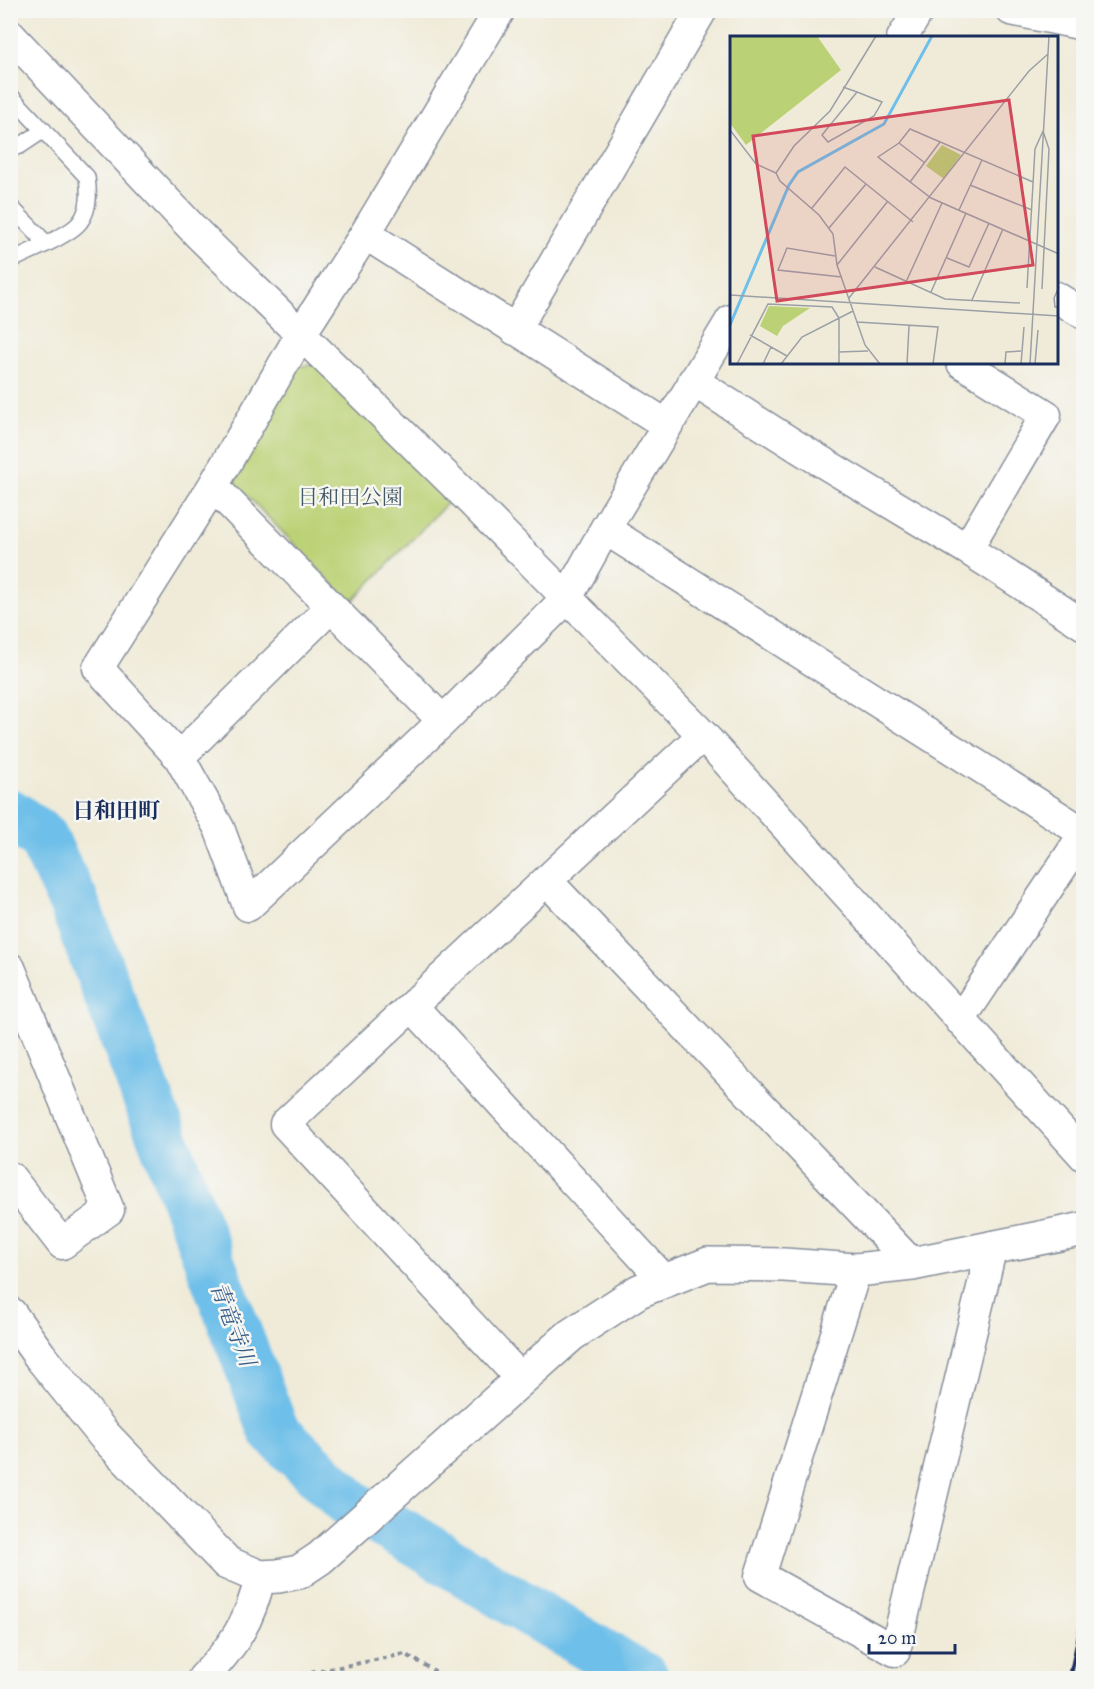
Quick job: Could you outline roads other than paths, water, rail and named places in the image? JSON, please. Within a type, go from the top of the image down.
[{"type":"street","points":[[500,10],[365,234],[301,334],[213,486],[98,668],[179,757],[219,828],[248,906],[443,721],[567,598],[605,529],[730,322]]},
{"type":"street","points":[[515,330],[702,10]]},
{"type":"street","points":[[903,36],[919,10]]},
{"type":"street","points":[[1011,10],[1083,25]]},
{"type":"street","points":[[10,36],[198,234],[703,735],[1083,1156]]},
{"type":"street","points":[[365,234],[667,425]]},
{"type":"street","points":[[1058,298],[1083,314]]},
{"type":"street","points":[[964,364],[1046,415],[967,549]]},
{"type":"street","points":[[693,381],[967,549],[1083,625]]},
{"type":"street","points":[[213,486],[443,721]]},
{"type":"street","points":[[605,529],[1083,833],[960,1020]]},
{"type":"street","points":[[179,757],[331,607]]},
{"type":"street","points":[[520,1379],[285,1124],[703,735]]},
{"type":"street","points":[[547,881],[912,1264]]},
{"type":"street","points":[[10,969],[109,1210],[62,1244],[10,1177]]},
{"type":"street","points":[[412,1006],[665,1281]]},
{"type":"street","points":[[10,1314],[40,1356],[104,1435],[227,1563],[260,1577],[299,1572],[320,1558],[328,1548],[571,1335],[639,1291],[708,1264],[784,1265],[856,1270],[912,1264],[1083,1229]]},
{"type":"street","points":[[856,1270],[760,1576],[895,1651],[992,1246]]},
{"type":"street","points":[[203,1678],[216,1665],[244,1627],[255,1603],[260,1577]]},
{"type":"lane","points":[[10,95],[87,177],[89,189],[87,208],[81,222],[75,228],[10,261]]},
{"type":"lane","points":[[10,149],[20,146],[44,130]]},
{"type":"lane","points":[[10,206],[46,243]]},
{"type":"waterway","name":"青竜寺川","points":[[10,814],[42,837],[73,901],[274,1431],[353,1506],[644,1678]]},
{"type":"railway","points":[[1070,1678],[1084,1611]]},
{"type":"district","name":"日和田町","points":[[116,810]]},
{"type":"park label","name":"日和田公園","points":[[350,497]]}]
